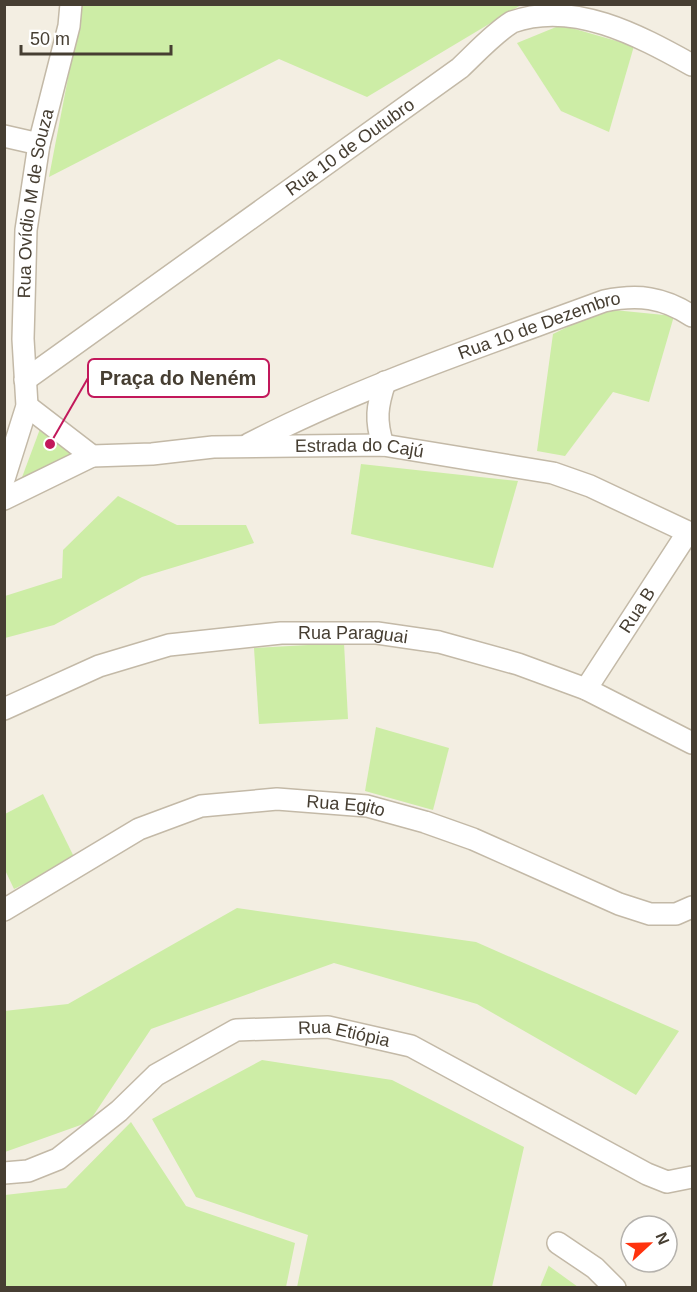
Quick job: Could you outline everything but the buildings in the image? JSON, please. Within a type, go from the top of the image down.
[{"type":"street","name":"Rua Ovídio M de Souza","points":[[27,406],[25,380],[26,230],[39,144],[69,26],[71,4]]},
{"type":"street","name":"Rua 10 de Outubro","points":[[25,380],[460,68],[511,23],[542,9],[567,8],[603,18],[693,65]]},
{"type":"street","points":[[4,136],[39,144]]},
{"type":"street","name":"Rua 10 de Dezembro","points":[[246,446],[328,406],[385,382],[604,301],[630,296],[656,298],[693,316]]},
{"type":"street","points":[[382,445],[376,423],[376,406],[385,382]]},
{"type":"street","points":[[4,479],[27,406],[92,456],[4,499]]},
{"type":"street","name":"Estrada do Cajú","points":[[92,456],[152,454],[246,446],[382,445],[553,473],[590,486],[690,533]]},
{"type":"street","name":"Rua B","points":[[586,689],[690,533]]},
{"type":"street","name":"Rua Paraguai","points":[[4,709],[99,666],[169,645],[281,633],[376,633],[439,642],[518,664],[586,689],[693,743]]},
{"type":"street","name":"Rua Egito","points":[[4,910],[139,829],[201,806],[277,799],[367,806],[425,822],[473,839],[619,904],[650,914],[676,914],[693,907]]},
{"type":"street","name":"Rua Etiópia","points":[[4,1173],[28,1171],[58,1159],[119,1112],[156,1076],[237,1030],[328,1027],[411,1046],[647,1174],[667,1182],[693,1177]]},
{"type":"street","points":[[558,1243],[595,1268],[615,1287]]},
{"type":"green space","points":[[82,5],[521,5],[367,97],[279,59],[49,177]]},
{"type":"green space","points":[[561,25],[634,46],[609,132],[561,111],[517,43]]},
{"type":"green space","points":[[604,309],[674,316],[649,402],[613,392],[565,456],[537,451],[553,334]]},
{"type":"green space","points":[[43,421],[87,466],[18,488]]},
{"type":"green space","points":[[361,464],[518,481],[493,568],[351,534]]},
{"type":"green space","points":[[118,496],[177,525],[246,525],[254,543],[142,577],[54,625],[5,638],[5,596],[62,578],[63,550]]},
{"type":"green space","points":[[344,643],[348,719],[259,724],[254,648]]},
{"type":"green space","points":[[376,727],[449,748],[433,810],[365,791]]},
{"type":"green space","points":[[43,794],[75,859],[14,889],[5,870],[5,814]]},
{"type":"green space","points":[[237,908],[476,942],[679,1031],[636,1095],[477,1004],[334,963],[151,1029],[89,1122],[5,1152],[4,1011],[68,1004]]},
{"type":"green space","points":[[262,1060],[392,1080],[524,1147],[492,1287],[297,1287],[308,1235],[196,1197],[152,1119]]},
{"type":"green space","points":[[131,1122],[186,1206],[295,1243],[286,1287],[5,1287],[5,1195],[66,1188]]},
{"type":"green space","points":[[549,1266],[578,1287],[540,1287]]},
{"type":"place","name":"Praça do Neném","points":[[50,444]]}]
